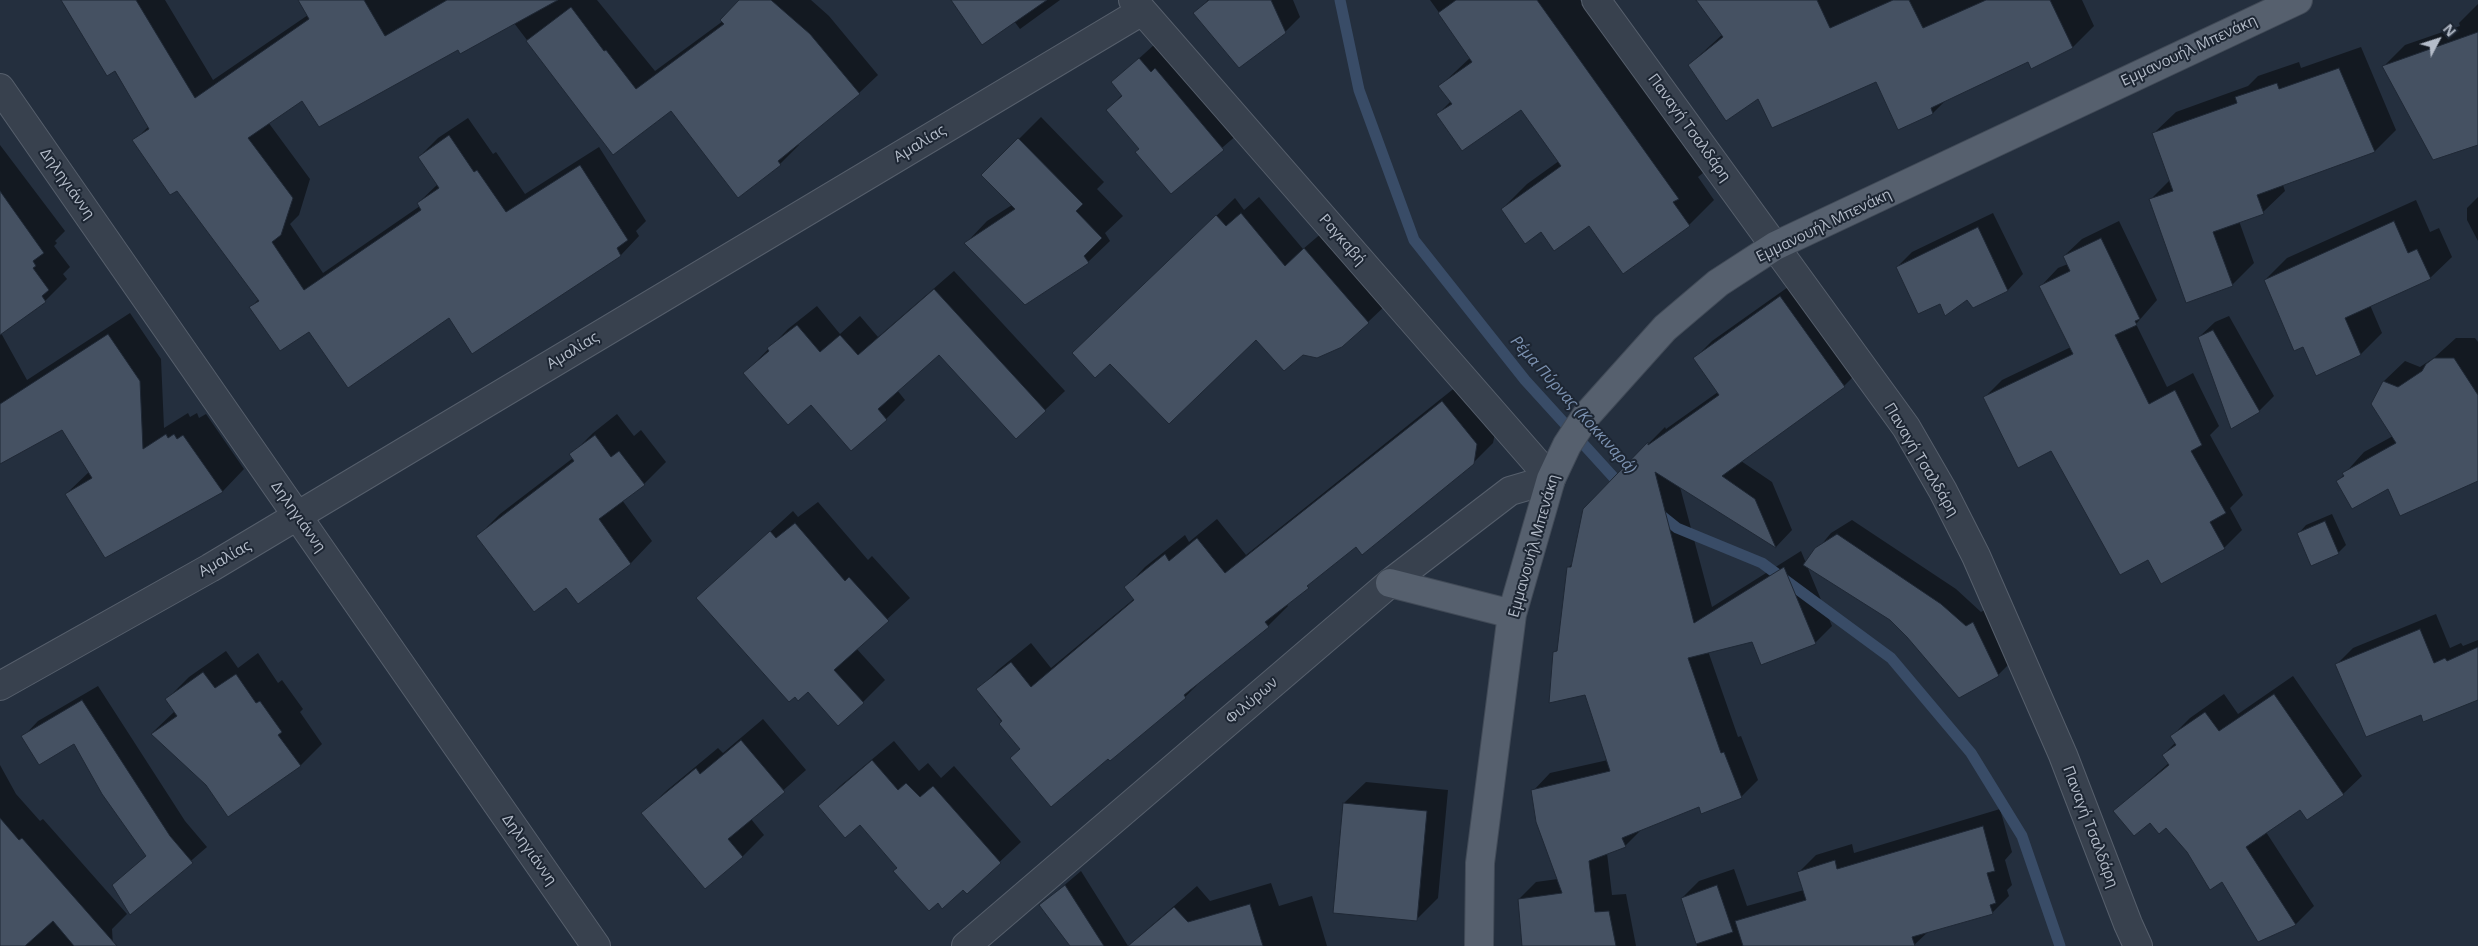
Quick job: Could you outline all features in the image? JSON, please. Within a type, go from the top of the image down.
[{"type":"main road","name":"Εμμανουήλ Μπενάκη","points":[[1479,946],[1480,863],[1512,614],[1551,479],[1567,445],[1586,416],[1665,328],[1718,283],[1775,246],[2298,0]]},
{"type":"main road","points":[[1390,582],[1512,614]]},
{"type":"street","name":"Παναγή Τσαλδάρη","points":[[1596,0],[1906,427],[1943,491],[1976,556],[2063,755],[2138,946]]},
{"type":"street","name":"Ραγκαβή","points":[[1138,6],[1551,479]]},
{"type":"street","name":"Αμαλίας","points":[[0,686],[297,516],[1138,6]]},
{"type":"street","name":"Δηληγιάννη","points":[[0,88],[596,946]]},
{"type":"street","name":"Φιλύρων","points":[[966,946],[1390,582],[1510,491],[1551,479]]},
{"type":"building","points":[[61,0],[136,0],[195,98],[309,19],[298,0],[364,0],[385,36],[447,0],[558,0],[460,54],[458,50],[319,127],[302,101],[248,138],[293,198],[281,235],[272,242],[304,290],[421,210],[417,203],[439,188],[418,157],[449,135],[474,172],[477,170],[506,212],[580,165],[628,240],[617,248],[621,256],[472,354],[449,318],[348,388],[309,332],[280,351],[249,307],[259,301],[177,191],[170,195],[132,140],[149,129],[115,71],[107,76]]},
{"type":"building","points":[[739,0],[771,0],[810,34],[860,94],[778,161],[781,165],[738,198],[671,111],[613,155],[526,41],[571,7],[636,89],[724,24],[720,20]]},
{"type":"building","points":[[951,0],[1047,0],[982,45]]},
{"type":"building","points":[[1209,0],[1271,0],[1286,33],[1239,68],[1193,13]]},
{"type":"building","points":[[1456,0],[1537,0],[1679,199],[1673,202],[1690,226],[1623,274],[1589,226],[1554,251],[1541,232],[1525,244],[1501,209],[1561,166],[1521,110],[1462,151],[1436,114],[1452,104],[1438,86],[1472,62],[1438,13]]},
{"type":"building","points":[[1696,0],[1817,0],[1830,28],[1893,0],[1909,0],[1923,28],[1986,0],[2050,0],[2073,48],[2031,69],[2028,62],[1931,108],[1933,114],[1898,130],[1876,82],[1772,128],[1758,99],[1726,121],[1688,65],[1723,37]]},
{"type":"building","points":[[2478,32],[2478,145],[2433,160],[2382,66]]},
{"type":"building","points":[[1139,58],[1151,72],[1155,68],[1224,150],[1171,194],[1135,152],[1139,149],[1106,110],[1122,96],[1111,82]]},
{"type":"building","points":[[2339,68],[2375,152],[2257,195],[2264,214],[2213,232],[2233,286],[2186,303],[2149,199],[2173,191],[2152,133],[2237,103],[2235,97],[2277,83],[2279,89]]},
{"type":"building","points":[[1018,138],[1083,204],[1076,211],[1102,238],[1084,256],[1089,263],[1025,305],[964,243],[1015,209],[981,175]]},
{"type":"building","points":[[0,191],[44,253],[33,261],[36,266],[33,268],[49,290],[42,296],[46,302],[0,335]]},
{"type":"building","points":[[1241,213],[1285,266],[1304,248],[1369,323],[1342,347],[1317,358],[1303,355],[1284,371],[1256,340],[1169,424],[1110,364],[1095,378],[1072,353],[1216,215],[1226,226]]},
{"type":"building","points":[[2394,221],[2408,253],[2417,249],[2431,279],[2345,318],[2361,355],[2316,376],[2303,347],[2294,351],[2264,280]]},
{"type":"building","points":[[1978,227],[2008,291],[1973,308],[1967,300],[1945,316],[1940,304],[1918,314],[1896,267]]},
{"type":"building","points":[[2101,238],[2140,319],[2135,321],[2137,325],[2115,335],[2149,404],[2175,390],[2202,445],[2191,451],[2226,513],[2210,522],[2225,549],[2161,584],[2148,560],[2120,575],[2051,451],[2018,468],[1983,397],[2073,354],[2039,286],[2070,271],[2063,256]]},
{"type":"building","points":[[934,289],[1046,411],[1016,439],[939,355],[878,409],[887,420],[851,451],[811,405],[788,425],[743,373],[769,351],[767,348],[797,325],[820,352],[840,335],[858,355]]},
{"type":"building","points":[[1780,296],[1845,387],[1722,476],[1755,499],[1776,548],[1655,472],[1694,623],[1784,567],[1816,644],[1761,665],[1752,642],[1688,658],[1721,753],[1724,752],[1742,798],[1701,814],[1699,807],[1622,838],[1626,847],[1589,861],[1595,912],[1609,911],[1616,946],[1522,946],[1518,899],[1562,893],[1536,822],[1531,790],[1610,771],[1585,695],[1549,703],[1553,652],[1557,651],[1567,567],[1571,567],[1583,509],[1648,442],[1648,445],[1719,395],[1693,358]]},
{"type":"building","points":[[2213,330],[2260,412],[2231,429],[2198,337]]},
{"type":"building","points":[[108,334],[140,381],[143,449],[166,434],[168,438],[174,434],[177,439],[183,435],[223,492],[105,558],[65,494],[92,478],[62,430],[0,464],[0,404]]},
{"type":"building","points":[[2434,358],[2454,358],[2478,395],[2478,481],[2400,516],[2388,489],[2352,509],[2336,481],[2344,476],[2342,473],[2396,443],[2371,404],[2383,381],[2398,387],[2422,371],[2426,364]]},
{"type":"building","points":[[1442,401],[1477,444],[1474,464],[1362,555],[1356,547],[1307,586],[1309,588],[1265,622],[1269,627],[1184,695],[1186,698],[1110,761],[1108,759],[1051,807],[1010,758],[1020,749],[999,724],[1002,721],[976,689],[1011,662],[1031,687],[1134,600],[1124,587],[1165,554],[1169,561],[1197,538],[1225,573]]},
{"type":"building","points":[[595,435],[611,457],[619,451],[645,485],[599,519],[631,564],[578,604],[566,588],[534,612],[476,536],[574,461],[569,454]]},
{"type":"building","points":[[2325,521],[2339,554],[2311,566],[2297,533]]},
{"type":"building","points":[[795,523],[845,581],[849,577],[889,621],[834,670],[864,703],[838,726],[808,692],[798,701],[795,697],[789,702],[696,598],[770,531],[776,538]]},
{"type":"building","points":[[1837,534],[1941,604],[1966,626],[1973,622],[1999,676],[1959,698],[1890,620],[1803,565],[1815,548]]},
{"type":"building","points":[[2420,629],[2434,663],[2445,658],[2447,661],[2478,647],[2478,700],[2423,722],[2421,715],[2366,737],[2335,664]]},
{"type":"building","points":[[203,672],[215,688],[236,674],[256,703],[260,701],[282,732],[278,735],[301,766],[228,817],[206,785],[151,734],[177,716],[165,699]]},
{"type":"building","points":[[2274,694],[2344,795],[2307,820],[2300,810],[2246,847],[2296,925],[2258,942],[2222,882],[2210,890],[2187,852],[2166,828],[2159,834],[2150,823],[2134,836],[2113,811],[2169,765],[2162,755],[2176,745],[2170,736],[2205,712],[2219,731]]},
{"type":"building","points":[[82,700],[170,836],[193,863],[130,915],[112,885],[146,856],[102,794],[74,744],[39,765],[21,736]]},
{"type":"building","points":[[741,740],[785,792],[728,839],[743,857],[705,889],[641,813],[696,768],[700,774]]},
{"type":"building","points":[[872,760],[898,790],[906,783],[920,797],[933,786],[1001,863],[967,894],[963,890],[942,909],[938,903],[929,911],[893,871],[897,868],[860,825],[845,838],[818,806]]},
{"type":"building","points":[[1343,803],[1427,811],[1417,921],[1333,913]]},
{"type":"building","points":[[0,818],[19,840],[22,838],[117,946],[74,946],[53,921],[25,946],[0,946]]},
{"type":"building","points":[[1983,826],[1995,871],[1987,873],[1996,903],[1990,905],[1993,914],[1912,937],[1915,946],[1743,946],[1735,921],[1806,900],[1797,872],[1835,860],[1837,869]]},
{"type":"building","points":[[1065,885],[1104,946],[1070,946],[1039,905]]},
{"type":"building","points":[[1717,885],[1733,932],[1696,944],[1681,898]]},
{"type":"building","points":[[1250,904],[1263,946],[1128,946],[1174,907],[1188,922]]},
{"type":"waterway","name":"Ρέμα Πύρνας (Κοκκιναρά)","points":[[1340,0],[1359,90],[1414,240],[1525,380],[1624,487]]},
{"type":"waterway","name":"Ρέμα Πύρνας (Κοκκιναρά)","points":[[1657,512],[1677,528],[1762,563],[1891,658],[1971,753],[2022,836],[2060,946]]}]
